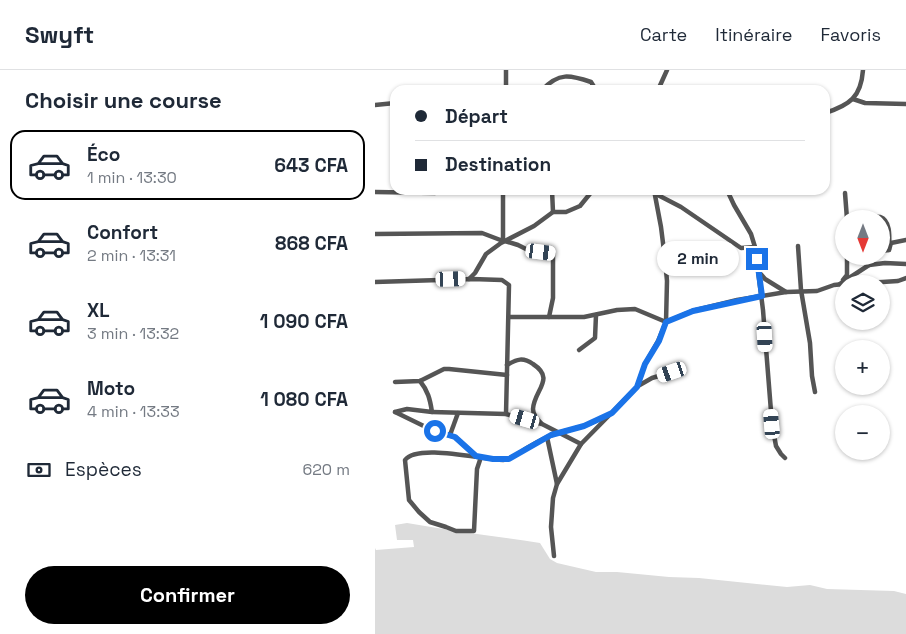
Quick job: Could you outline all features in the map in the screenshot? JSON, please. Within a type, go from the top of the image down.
[{"type":"street","points":[[506,70],[506,85]]},
{"type":"street","points":[[660,85],[667,70]]},
{"type":"street","points":[[830,111],[841,108],[853,99],[862,86],[863,70]]},
{"type":"street","points":[[547,85],[567,75],[591,82],[593,85]]},
{"type":"street","points":[[853,99],[865,103],[906,104]]},
{"type":"street","points":[[375,105],[390,103]]},
{"type":"street","points":[[375,192],[390,192]]},
{"type":"street","points":[[845,193],[846,210]]},
{"type":"street","points":[[375,234],[482,233],[503,241],[503,195]]},
{"type":"street","points":[[552,195],[553,212]]},
{"type":"street","points":[[469,279],[475,273],[486,254],[505,241],[534,226],[553,212],[566,212],[580,206],[589,195]]},
{"type":"street","points":[[637,387],[645,364],[659,341],[666,322],[667,281],[663,240],[655,195]]},
{"type":"street","points":[[661,195],[741,248],[755,247]]},
{"type":"street","points":[[729,195],[751,234],[755,247],[762,296],[772,424],[776,446],[785,458]]},
{"type":"street","points":[[890,246],[891,243],[906,240]]},
{"type":"street","points":[[505,241],[528,250],[553,253],[553,298],[549,317]]},
{"type":"street","points":[[799,246],[801,290],[811,343],[812,376],[815,392]]},
{"type":"street","points":[[890,263],[906,264]]},
{"type":"street","points":[[856,275],[869,265]]},
{"type":"street","points":[[758,271],[765,279],[785,292]]},
{"type":"street","points":[[890,282],[906,278]]},
{"type":"street","points":[[375,282],[469,279],[502,280],[509,285],[506,414]]},
{"type":"street","points":[[509,317],[584,317],[596,316],[617,310],[635,309],[666,322],[693,311],[762,296],[801,290],[817,291],[835,287]]},
{"type":"street","points":[[579,350],[595,338],[596,316]]},
{"type":"street","points":[[507,365],[516,360],[526,359],[542,370],[544,374],[543,380],[533,409],[535,417],[542,424]]},
{"type":"street","points":[[395,382],[420,381],[449,369],[507,375]]},
{"type":"street","points":[[555,556],[551,527],[553,498],[557,484],[581,444],[637,387],[652,378],[672,372]]},
{"type":"street","points":[[420,381],[427,389],[432,412]]},
{"type":"street","points":[[479,457],[460,440],[435,431],[395,412],[407,409],[432,412],[506,414],[542,424],[581,444]]},
{"type":"street","points":[[450,435],[458,413]]},
{"type":"street","points":[[479,457],[474,531],[456,530],[430,522],[409,500],[406,458],[423,452],[509,459],[558,432],[584,426],[612,413]]},
{"type":"street","points":[[547,437],[557,484]]},
{"type":"shaded area","points":[[407,523],[540,543],[550,559],[557,563],[596,572],[699,578],[787,587],[810,585],[827,589],[894,591],[906,594],[906,634],[375,634],[375,548],[376,550],[414,547],[413,540],[397,540],[395,525]]},
{"type":"route","points":[[435,431],[460,440],[476,456],[503,460],[509,459],[551,435],[584,426],[612,413],[637,387],[645,364],[659,341],[666,322],[693,311],[762,296],[757,259]]}]
